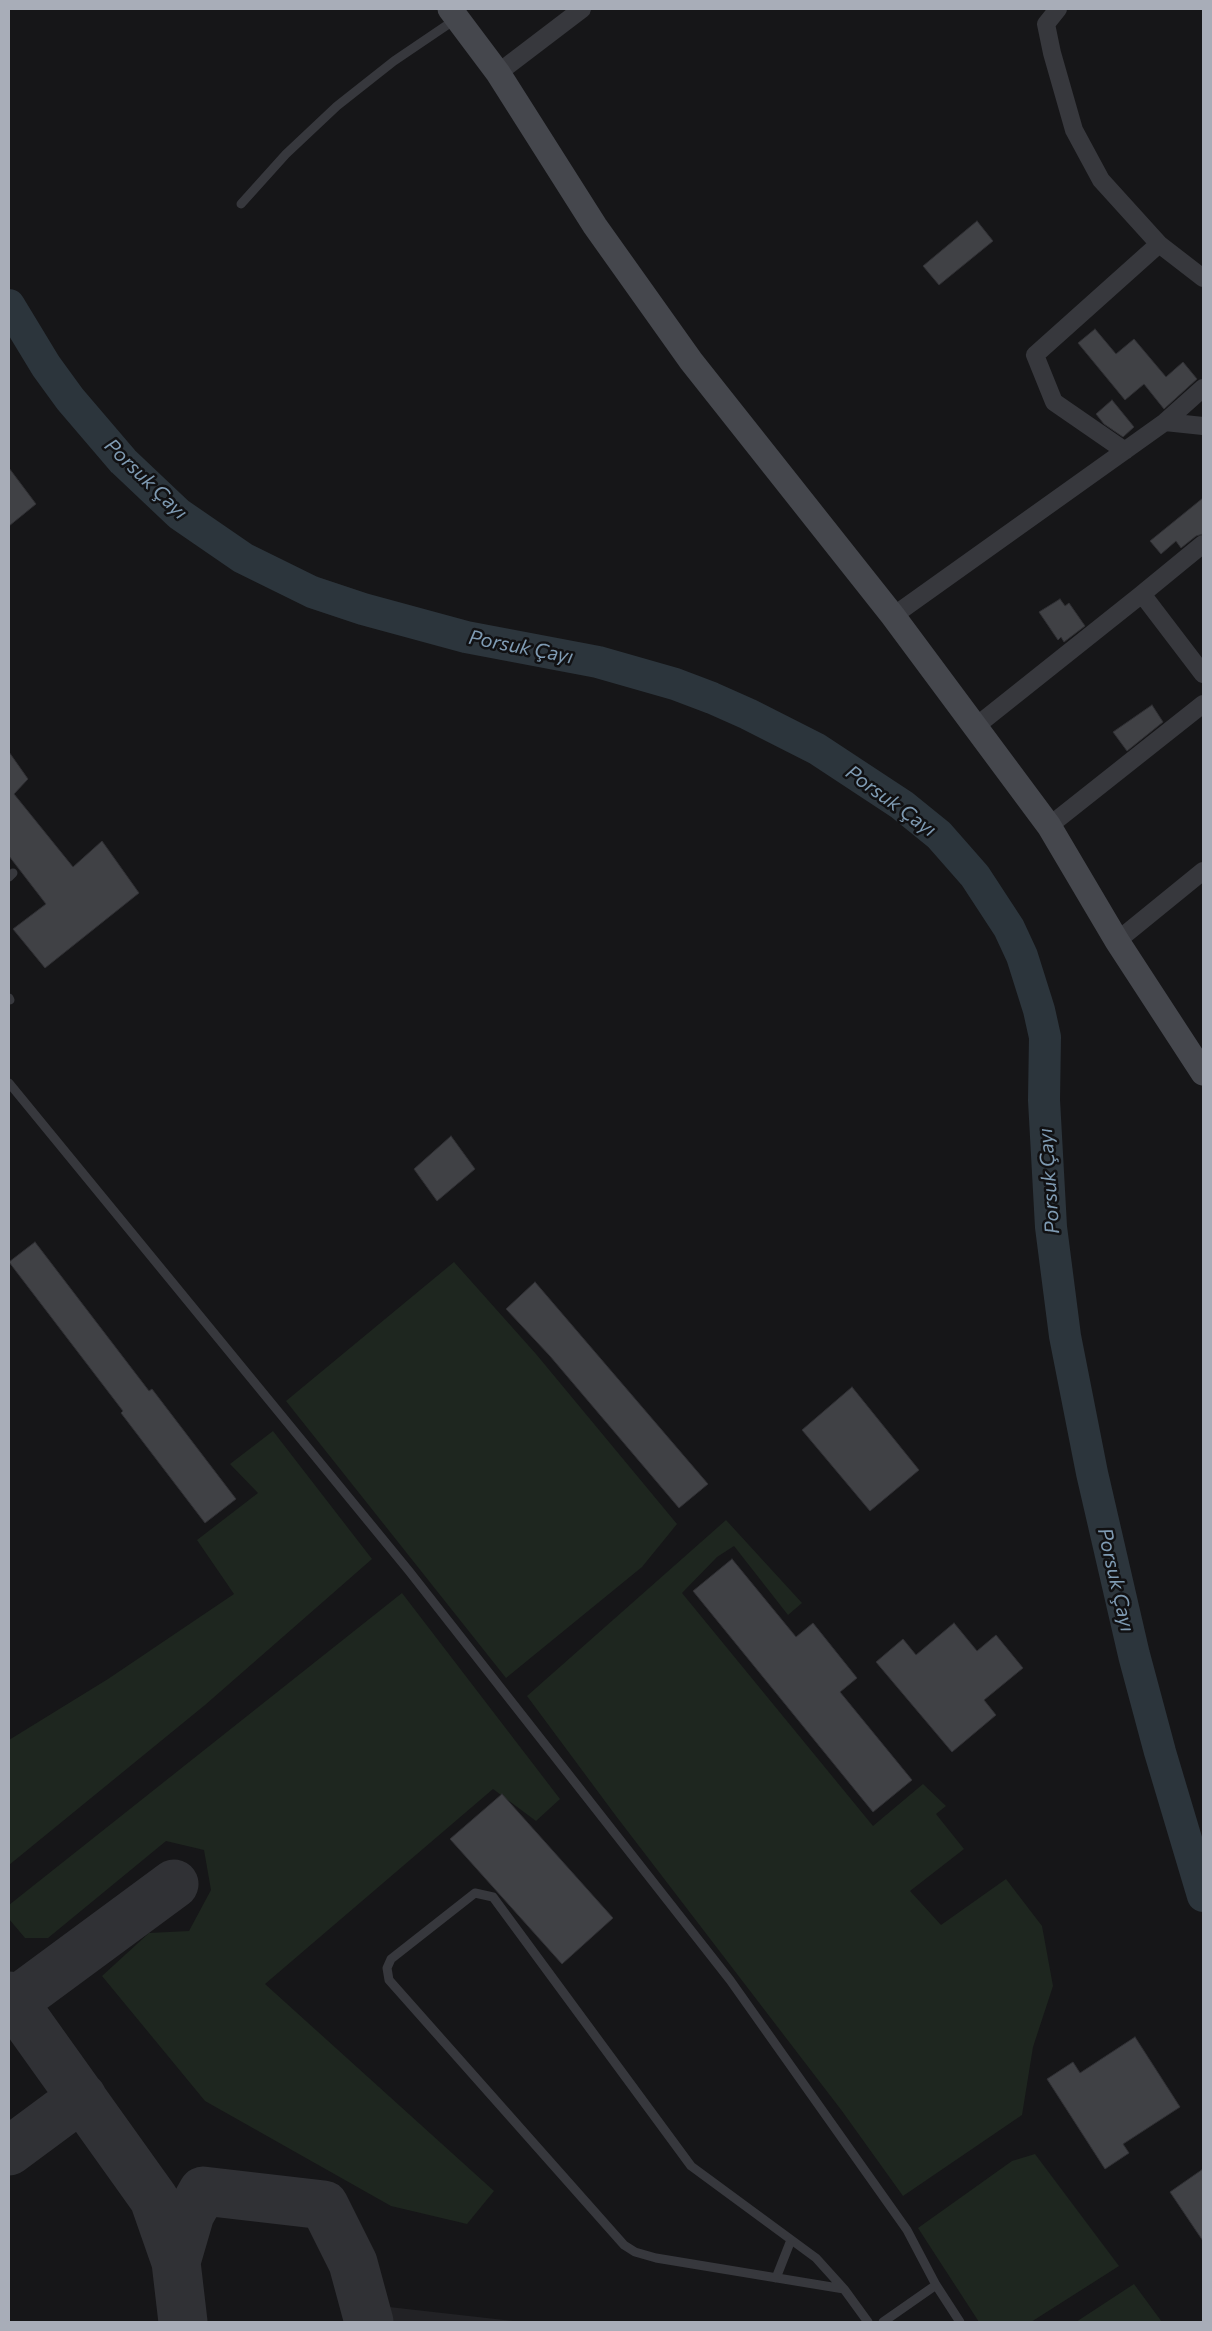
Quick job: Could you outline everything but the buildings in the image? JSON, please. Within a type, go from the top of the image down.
[{"type":"street","points":[[498,73],[582,9]]},
{"type":"street","points":[[1058,9],[1046,24],[1074,130],[1101,180],[1159,244],[1203,278]]},
{"type":"street","points":[[454,13],[498,73],[595,226],[691,361],[892,616],[1049,826],[1117,941],[1201,1061]]},
{"type":"street","points":[[1125,451],[1054,402],[1035,354],[1159,244]]},
{"type":"street","points":[[892,616],[1165,422],[1203,388]]},
{"type":"street","points":[[1165,422],[1203,426]]},
{"type":"street","points":[[975,727],[1203,544]]},
{"type":"street","points":[[1142,594],[1203,674]]},
{"type":"street","points":[[1049,826],[1203,704]]},
{"type":"street","points":[[1117,941],[1203,871]]},
{"type":"lane","points":[[241,204],[286,154],[337,106],[454,13]]},
{"type":"lane","points":[[9,1084],[409,1571],[730,1980],[907,2230],[936,2285],[960,2322]]},
{"type":"lane","points":[[844,2289],[656,2258],[635,2252],[624,2245],[389,1980],[387,1968],[391,1959],[475,1893],[493,1896],[691,2166],[816,2258],[844,2289],[868,2322]]},
{"type":"lane","points":[[776,2278],[791,2240]]},
{"type":"lane","points":[[883,2322],[936,2285]]},
{"type":"shaded area","points":[[454,1262],[536,1354],[677,1524],[642,1567],[506,1678],[286,1401]]},
{"type":"shaded area","points":[[273,1431],[372,1559],[205,1705],[9,1865],[9,1740],[108,1679],[234,1594],[197,1540],[258,1493],[230,1464]]},
{"type":"shaded area","points":[[726,1520],[802,1603],[788,1615],[734,1546],[717,1557],[682,1593],[873,1826],[923,1784],[946,1806],[936,1814],[964,1849],[910,1891],[941,1925],[1006,1879],[1042,1926],[1053,1986],[1033,2047],[1022,2115],[903,2196],[842,2111],[616,1816],[527,1696]]},
{"type":"shaded area","points":[[402,1593],[560,1799],[536,1821],[493,1789],[265,1984],[494,2191],[467,2224],[391,2206],[205,2101],[102,1976],[149,1933],[189,1931],[211,1890],[204,1850],[166,1841],[48,1938],[25,1938],[9,1919],[9,1905]]},
{"type":"shaded area","points":[[1035,2154],[1119,2266],[1031,2322],[979,2322],[918,2228],[1012,2161]]},
{"type":"shaded area","points":[[1134,2284],[1162,2322],[1076,2322]]},
{"type":"shaded area","points":[[389,2307],[522,2322],[393,2322]]},
{"type":"waterway","name":"Porsuk Çayı","points":[[9,305],[46,366],[70,399],[123,461],[179,514],[243,558],[312,592],[363,609],[466,637],[598,662],[675,684],[712,698],[817,749],[902,805],[939,835],[975,876],[1009,928],[1022,956],[1039,1010],[1045,1037],[1044,1100],[1051,1227],[1065,1336],[1092,1473],[1134,1655],[1160,1752],[1203,1896]]},
{"type":"taxiway","points":[[14,2002],[174,1884]]},
{"type":"taxiway","points":[[9,1996],[154,2199],[176,2262],[183,2322]]},
{"type":"taxiway","points":[[9,2151],[82,2097]]},
{"type":"taxiway","points":[[176,2262],[190,2214],[203,2191],[324,2205],[353,2263],[369,2322]]}]
